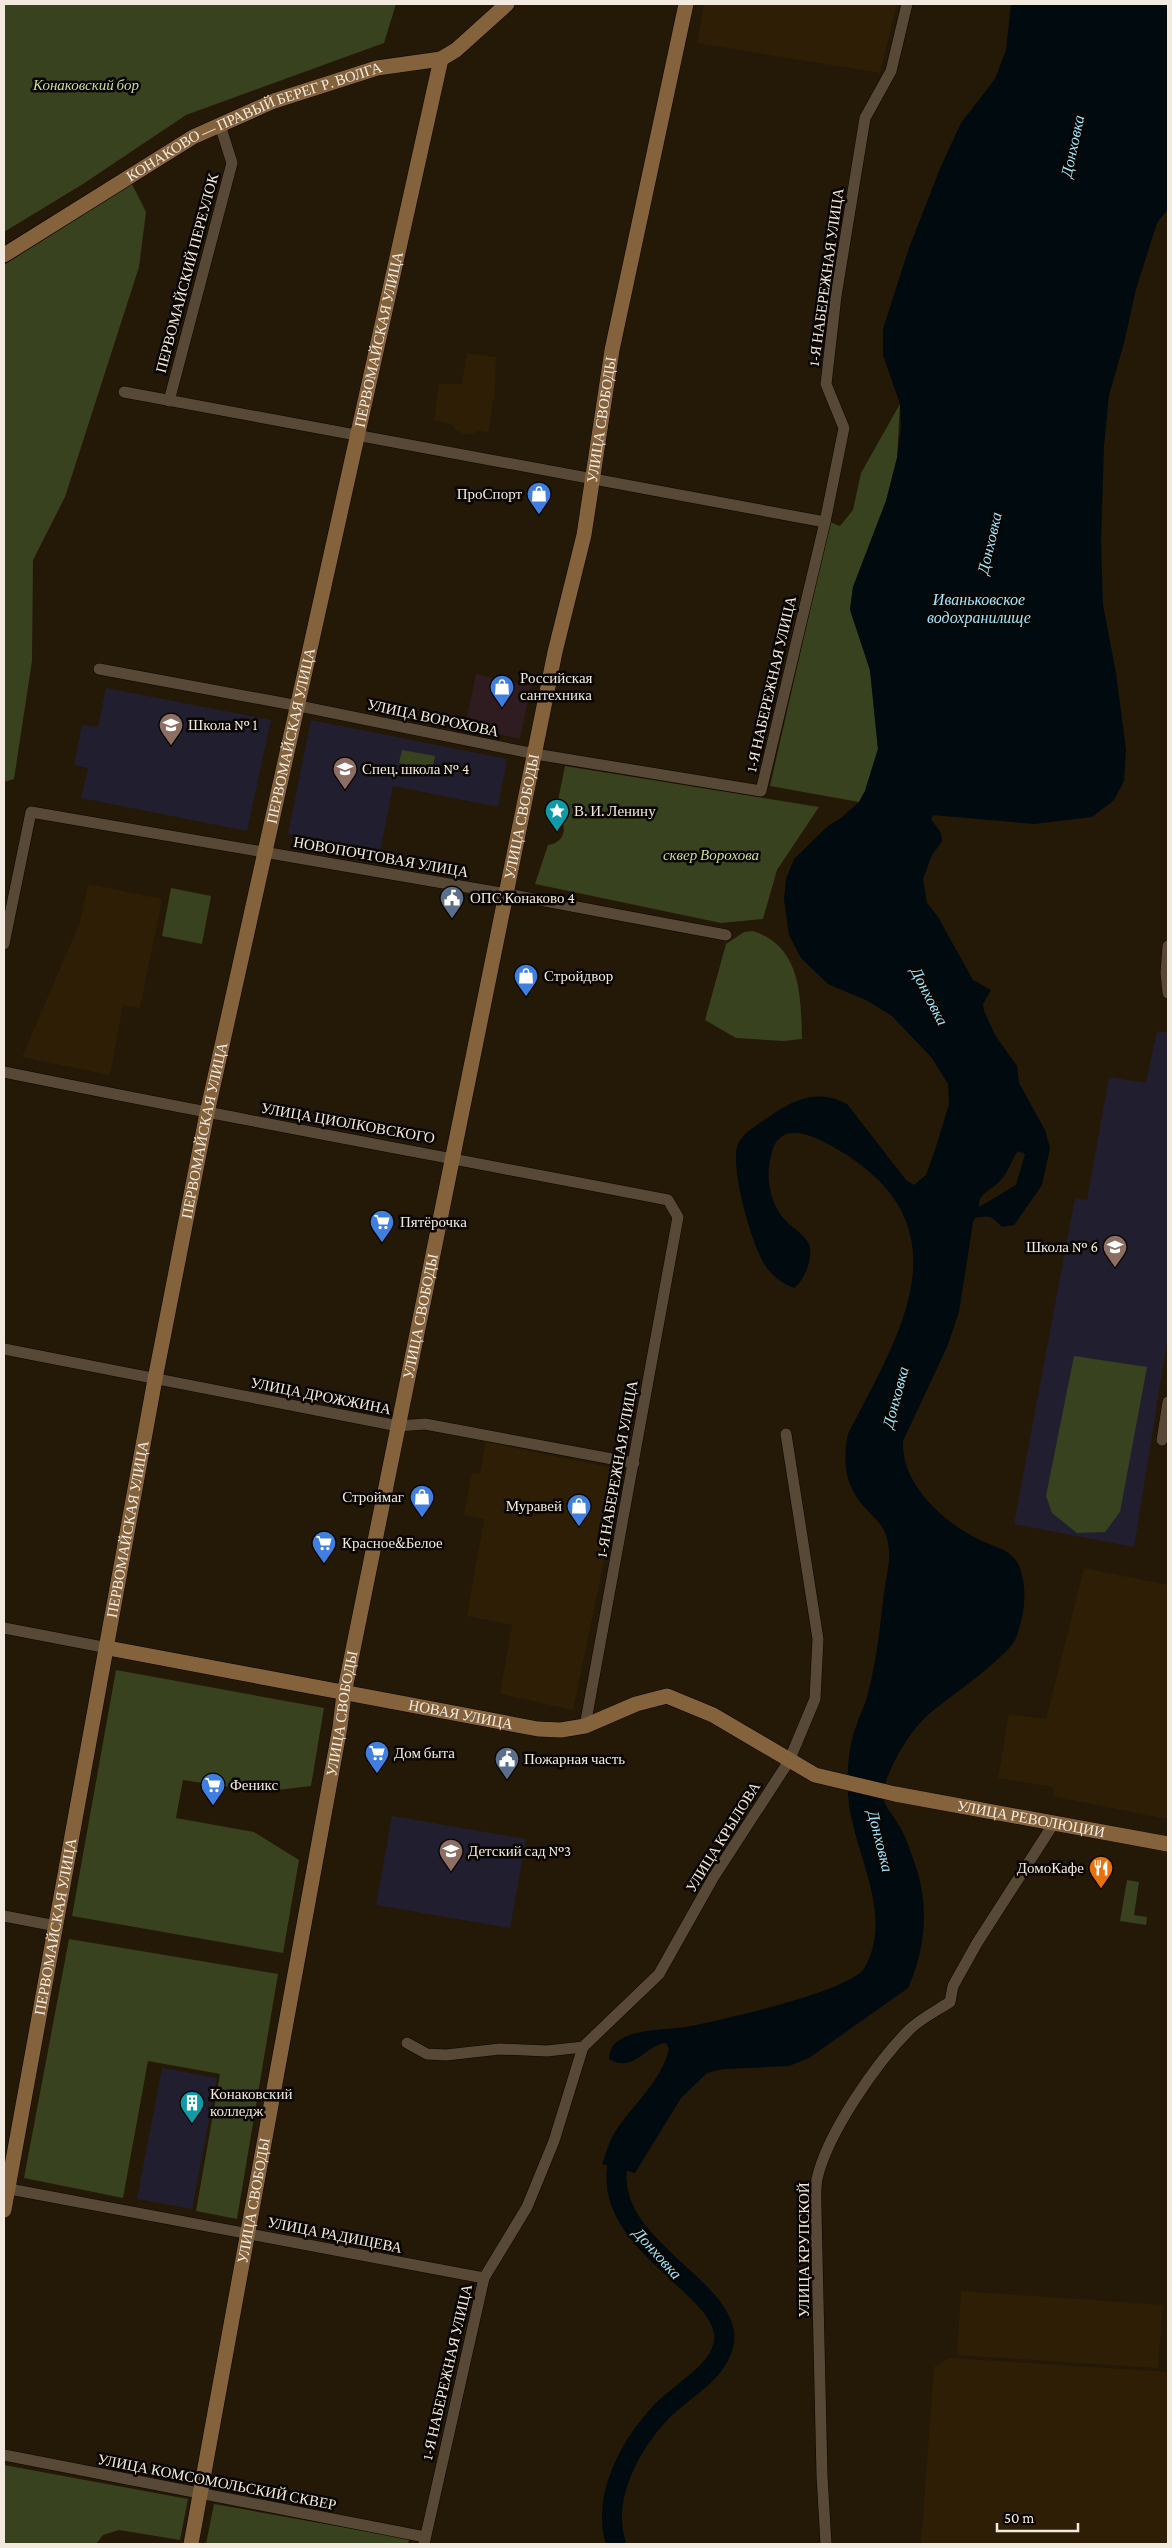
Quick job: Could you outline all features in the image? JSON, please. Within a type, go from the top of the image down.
[{"type":"main road","name":"КОНАКОВО — ПРАВЫЙ БЕРЕГ Р. ВОЛГА","points":[[4,255],[193,137],[274,101],[377,68],[441,59],[463,45],[507,4]]},
{"type":"main road","name":"УЛИЦА СВОБОДЫ","points":[[191,2544],[341,1722],[344,1694],[555,652],[584,535],[594,480],[612,350],[686,4]]},
{"type":"main road","name":"ПЕРВОМАЙСКАЯ УЛИЦА","points":[[4,2210],[6,2188],[108,1648],[154,1379],[207,1113],[264,852],[299,706],[441,59]]},
{"type":"main road","name":"НОВАЯ УЛИЦА","points":[[108,1648],[344,1694],[538,1729],[561,1730],[585,1726],[636,1704],[667,1696],[713,1715],[815,1775],[895,1794]]},
{"type":"main road","name":"УЛИЦА РЕВОЛЮЦИИ","points":[[895,1794],[1168,1844]]},
{"type":"street","name":"1-Я НАБЕРЕЖНАЯ УЛИЦА","points":[[761,791],[825,522],[844,428],[826,384],[836,296],[865,118],[890,71],[907,4]]},
{"type":"street","name":"ПЕРВОМАЙСКИЙ ПЕРЕУЛОК","points":[[169,401],[232,164],[220,125]]},
{"type":"street","points":[[124,392],[825,522]]},
{"type":"street","name":"УЛИЦА ВОРОХОВА","points":[[99,669],[299,706],[535,754],[761,791]]},
{"type":"street","name":"НОВОПОЧТОВАЯ УЛИЦА","points":[[4,944],[31,812],[507,894],[726,934]]},
{"type":"street","points":[[1168,946],[1166,973],[1168,993]]},
{"type":"street","name":"УЛИЦА ЦИОЛКОВСКОГО","points":[[4,1072],[207,1113],[454,1157],[668,1200],[678,1217]]},
{"type":"street","name":"1-Я НАБЕРЕЖНАЯ УЛИЦА","points":[[585,1726],[678,1217]]},
{"type":"street","name":"УЛИЦА ДРОЖЖИНА","points":[[4,1349],[398,1426],[425,1424],[634,1463]]},
{"type":"street","points":[[1162,1440],[1168,1402]]},
{"type":"street","name":"УЛИЦА КРЫЛОВА","points":[[583,2047],[659,1974],[713,1878],[789,1761],[815,1699],[818,1639],[786,1434]]},
{"type":"street","name":"НОВАЯ УЛИЦА","points":[[4,1628],[108,1648]]},
{"type":"street","name":"УЛИЦА КРУПСКОЙ","points":[[826,2544],[822,2476],[816,2210],[817,2181],[825,2155],[855,2101],[886,2056],[910,2029],[950,2002],[953,1986],[977,1943],[1054,1823]]},
{"type":"street","points":[[4,1916],[56,1926]]},
{"type":"street","points":[[407,2042],[427,2054],[446,2055],[500,2049],[547,2051],[583,2047]]},
{"type":"street","name":"1-Я НАБЕРЕЖНАЯ УЛИЦА","points":[[425,2541],[484,2278],[527,2207],[554,2141],[583,2047]]},
{"type":"street","name":"УЛИЦА РАДИЩЕВА","points":[[6,2188],[484,2278]]},
{"type":"street","name":"УЛИЦА КОМСОМОЛЬСКИЙ СКВЕР","points":[[4,2455],[425,2541]]},
{"type":"shaded area","points":[[704,4],[897,4],[880,73],[697,43]]},
{"type":"shaded area","points":[[467,353],[496,357],[495,392],[488,432],[477,430],[476,434],[464,434],[454,429],[454,425],[434,420],[439,384],[462,384]]},
{"type":"shaded area","points":[[476,674],[531,686],[520,739],[465,727]]},
{"type":"shaded area","name":"Школа № 1","points":[[106,688],[271,720],[247,831],[81,798],[88,768],[74,765],[82,725],[98,727]]},
{"type":"shaded area","name":"Спец. школа № 4","points":[[311,720],[507,759],[498,807],[393,786],[380,852],[288,834]]},
{"type":"shaded area","points":[[88,884],[162,899],[140,1008],[123,1005],[110,1075],[22,1057],[80,922]]},
{"type":"shaded area","name":"Школа № 6","points":[[1157,1031],[1168,1033],[1168,1336],[1134,1547],[1014,1524],[1075,1198],[1087,1200],[1109,1077],[1146,1083]]},
{"type":"shaded area","points":[[486,1442],[623,1470],[573,1710],[500,1694],[512,1625],[467,1616],[484,1519],[464,1515],[472,1473],[480,1474]]},
{"type":"shaded area","points":[[1084,1568],[1168,1585],[1168,1819],[1053,1796],[1054,1787],[998,1778],[1009,1714],[1046,1719]]},
{"type":"shaded area","name":"Детский сад №3","points":[[392,1816],[526,1839],[510,1928],[376,1905]]},
{"type":"shaded area","points":[[162,2068],[217,2078],[192,2209],[137,2199]]},
{"type":"shaded area","points":[[961,2291],[1163,2305],[1158,2368],[957,2355]]},
{"type":"shaded area","points":[[950,2358],[1168,2372],[1168,2544],[921,2544],[934,2367]]},
{"type":"green space","name":"Конаковский бор","points":[[4,4],[396,4],[384,43],[186,115],[83,184],[4,232]]},
{"type":"green space","points":[[132,184],[146,212],[139,267],[65,497],[33,560],[32,661],[14,779],[4,782],[4,265]]},
{"type":"green space","points":[[900,404],[897,458],[886,501],[853,587],[850,609],[870,670],[878,749],[865,791],[859,802],[770,786],[830,522],[840,526],[853,510],[861,473]]},
{"type":"green space","points":[[402,750],[435,756],[432,770],[399,763]]},
{"type":"green space","name":"сквер Ворохова","points":[[565,766],[819,807],[777,870],[763,919],[721,923],[535,884],[548,845],[558,841],[564,833],[563,823],[555,815]]},
{"type":"green space","points":[[171,888],[211,896],[202,944],[162,936]]},
{"type":"green space","points":[[753,931],[769,938],[781,948],[789,960],[799,990],[802,1039],[784,1041],[736,1038],[705,1020],[726,944],[744,932]]},
{"type":"green space","points":[[1074,1356],[1147,1367],[1120,1512],[1105,1532],[1077,1533],[1052,1513],[1046,1496]]},
{"type":"green space","points":[[116,1670],[324,1708],[311,1786],[261,1792],[183,1780],[176,1818],[254,1832],[299,1860],[283,1953],[72,1916]]},
{"type":"green space","points":[[1127,1880],[1139,1882],[1134,1915],[1147,1917],[1146,1925],[1120,1921]]},
{"type":"green space","points":[[69,1939],[278,1974],[237,2219],[196,2211],[220,2074],[148,2061],[123,2198],[24,2178]]},
{"type":"green space","points":[[4,2465],[188,2499],[180,2540],[119,2530],[103,2535],[96,2544],[4,2544]]},
{"type":"green space","points":[[214,2504],[409,2539],[408,2544],[206,2544]]},
{"type":"water","name":"Иваньковское водохранилище","points":[[1011,4],[1168,4],[1168,209],[1157,223],[1136,289],[1124,343],[1109,395],[1104,446],[1101,542],[1103,605],[1116,673],[1126,750],[1124,781],[1114,800],[1092,817],[1034,824],[933,815],[931,819],[941,833],[942,841],[932,855],[923,879],[927,903],[938,917],[973,980],[991,990],[983,1004],[984,1011],[995,1035],[1017,1066],[1019,1083],[1045,1130],[1050,1148],[1042,1185],[1014,1225],[1002,1227],[988,1217],[975,1218],[973,1222],[959,1312],[947,1347],[903,1441],[904,1456],[916,1485],[937,1510],[963,1530],[1005,1551],[1016,1560],[1024,1584],[1021,1622],[1015,1640],[1009,1648],[988,1668],[929,1714],[911,1734],[901,1749],[885,1783],[883,1797],[887,1808],[900,1827],[907,1842],[921,1884],[923,1899],[924,1914],[921,1944],[914,1974],[908,1988],[809,2058],[789,2066],[723,2069],[707,2073],[681,2098],[635,2173],[602,2164],[613,2136],[660,2072],[669,2049],[666,2043],[652,2048],[633,2061],[618,2063],[609,2059],[611,2049],[616,2043],[635,2033],[682,2028],[729,2018],[813,1995],[855,1976],[865,1967],[873,1946],[876,1925],[874,1903],[851,1816],[848,1795],[848,1768],[852,1741],[867,1697],[874,1668],[889,1551],[883,1528],[860,1502],[851,1486],[845,1461],[848,1434],[885,1361],[901,1324],[911,1288],[913,1252],[905,1218],[884,1185],[847,1155],[833,1147],[807,1135],[791,1133],[784,1135],[776,1141],[769,1164],[770,1190],[780,1214],[807,1240],[810,1255],[807,1268],[798,1285],[794,1288],[786,1284],[767,1268],[755,1244],[740,1191],[736,1158],[738,1143],[753,1128],[791,1103],[801,1099],[823,1097],[847,1104],[906,1180],[914,1185],[926,1175],[949,1104],[948,1084],[932,1058],[892,1016],[868,1001],[828,984],[801,958],[789,935],[784,899],[786,879],[794,859],[828,826],[841,818],[859,802],[865,791],[878,749],[870,670],[850,610],[853,587],[886,501],[897,458],[901,426],[900,404],[883,355],[883,329],[909,248],[941,166],[961,123],[995,79],[1006,50]],"holes":[[[1018,1151],[1025,1154],[1016,1185],[979,1207],[980,1199],[1003,1177]]]},
{"type":"waterway","name":"Донховка","points":[[616,2544],[612,2526],[612,2508],[621,2473],[629,2456],[662,2411],[699,2380],[715,2363],[721,2353],[724,2342],[721,2323],[709,2304],[649,2244],[631,2222],[619,2197],[617,2169],[629,2145]]},
{"type":"place","name":"ПроСпорт","points":[[539,515]]},
{"type":"place","name":"Российская сантехника","points":[[502,708]]},
{"type":"place","name":"Школа № 1","points":[[171,746]]},
{"type":"place","name":"Спец. школа № 4","points":[[345,790]]},
{"type":"place","name":"В. И. Ленину","points":[[557,832]]},
{"type":"place","name":"ОПС Конаково 4","points":[[452,919]]},
{"type":"place","name":"Стройдвор","points":[[526,997]]},
{"type":"place","name":"Пятёрочка","points":[[382,1243]]},
{"type":"place","name":"Школа № 6","points":[[1115,1268]]},
{"type":"place","name":"Строймаг","points":[[422,1518]]},
{"type":"place","name":"Муравей","points":[[579,1527]]},
{"type":"place","name":"Красное&Белое","points":[[324,1564]]},
{"type":"place","name":"Дом быта","points":[[377,1774]]},
{"type":"place","name":"Пожарная часть","points":[[507,1780]]},
{"type":"place","name":"Феникс","points":[[213,1806]]},
{"type":"place","name":"Детский сад №3","points":[[451,1872]]},
{"type":"place","name":"ДомоКафе","points":[[1101,1889]]},
{"type":"place","name":"Конаковский колледж","points":[[192,2124]]}]
